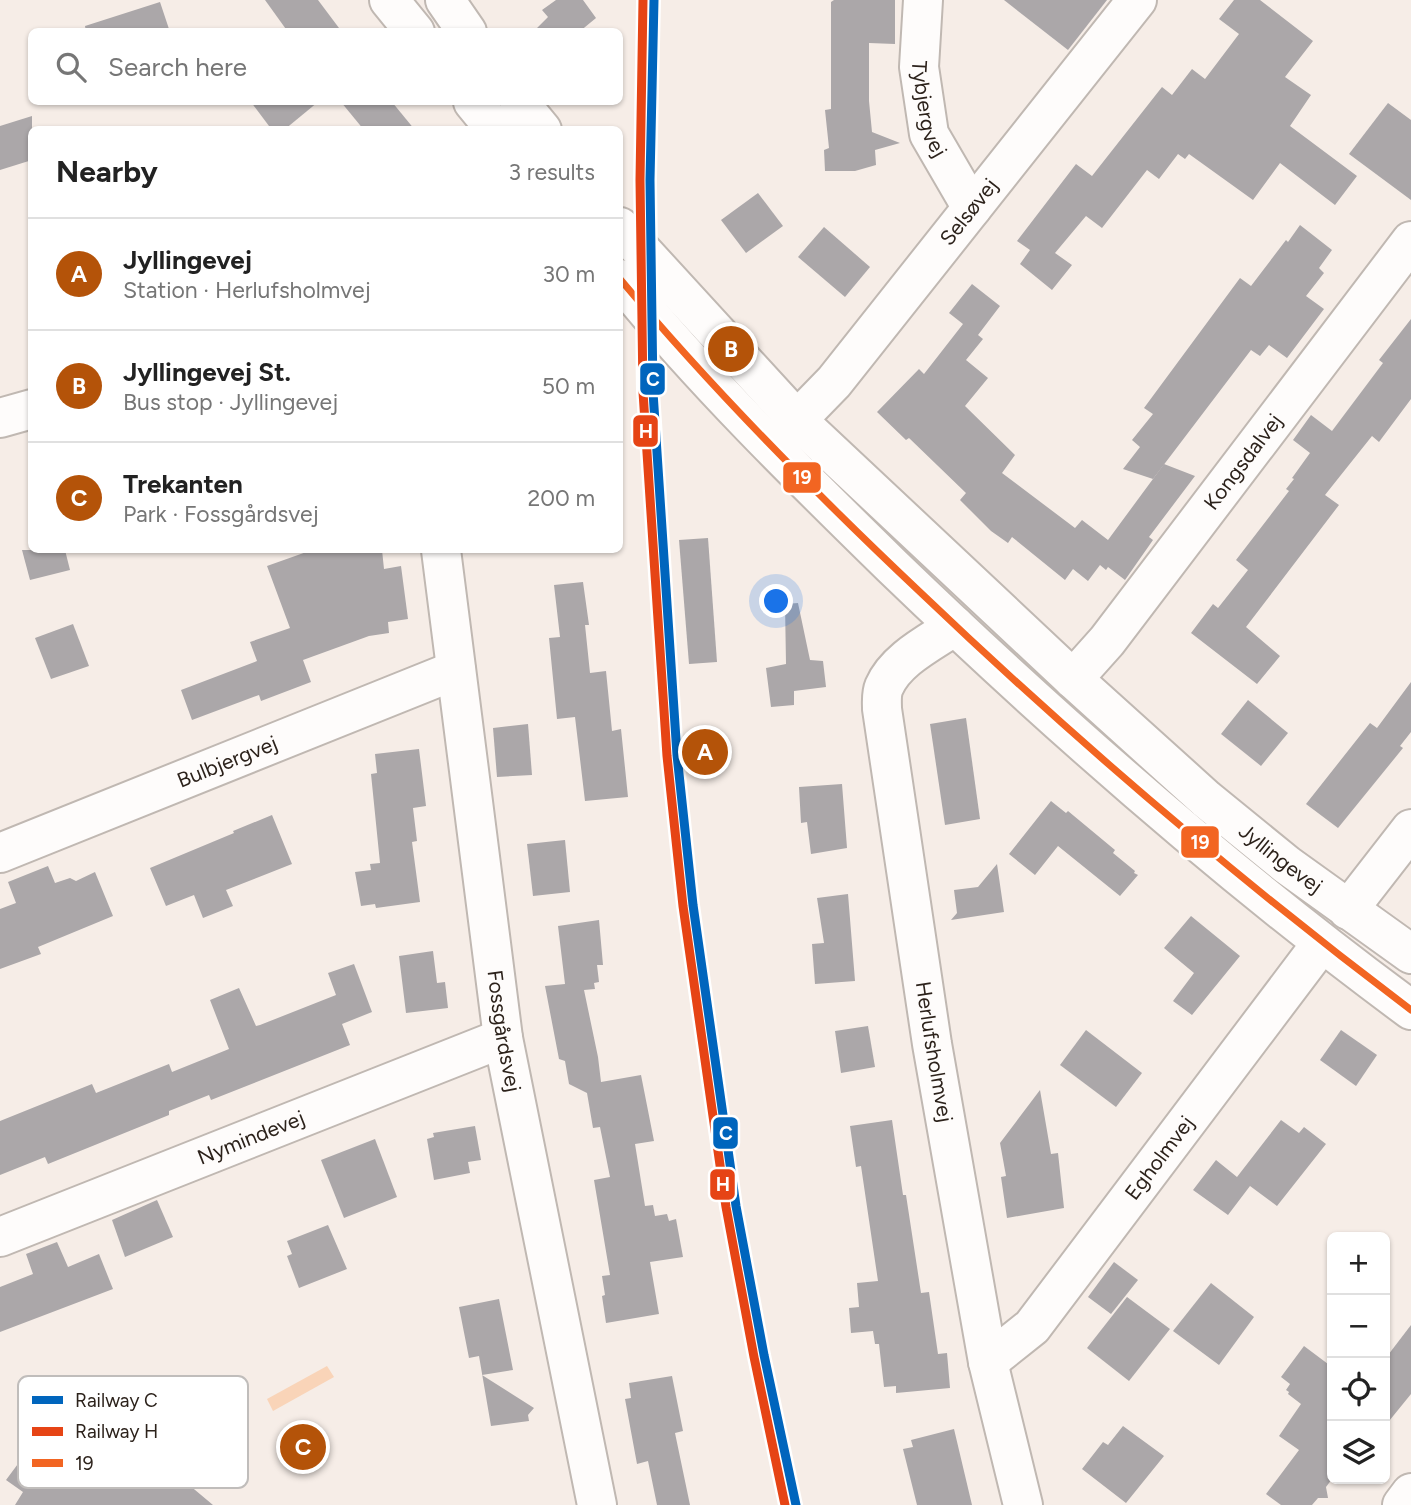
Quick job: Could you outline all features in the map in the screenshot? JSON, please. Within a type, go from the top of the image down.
[{"type":"street","points":[[389,0],[412,28]]},
{"type":"street","points":[[445,0],[464,28]]},
{"type":"street","name":"Tybjergvej","points":[[923,0],[919,66],[929,134],[972,208]]},
{"type":"street","name":"Selsøvej","points":[[797,420],[834,382],[1137,0]]},
{"type":"street","points":[[475,105],[493,126]]},
{"type":"street","points":[[521,105],[539,126]]},
{"type":"street","name":"Jyllingevej","points":[[623,230],[797,420],[1073,679],[1206,799],[1287,865],[1411,954]]},
{"type":"street","name":"Kongsdalvej","points":[[1073,679],[1107,641],[1411,241]]},
{"type":"street","name":"Jyllingevej","points":[[623,282],[742,416],[955,626],[1111,767],[1321,944],[1411,1010]]},
{"type":"street","points":[[0,418],[28,411]]},
{"type":"street","name":"Fossgårdsvej","points":[[441,553],[503,1038],[597,1505]]},
{"type":"street","name":"Herlufsholmvej","points":[[955,626],[904,660],[892,673],[883,690],[882,709],[932,1044],[988,1362],[1023,1505]]},
{"type":"street","name":"Bulbjergvej","points":[[0,853],[456,670]]},
{"type":"street","points":[[1348,910],[1411,829]]},
{"type":"street","name":"Egholmvej","points":[[988,1362],[1032,1327],[1321,944]]},
{"type":"street","name":"Nymindevej","points":[[0,1237],[503,1038]]},
{"type":"street","points":[[1402,1505],[1411,1493]]},
{"type":"shaded area","points":[[327,1366],[334,1377],[273,1411],[267,1399]]},
{"type":"building","points":[[265,0],[318,0],[339,28],[285,28]]},
{"type":"building","points":[[556,0],[583,0],[596,18],[584,28],[537,28],[548,17],[542,10]]},
{"type":"building","points":[[895,0],[895,44],[869,43],[869,101],[872,132],[900,143],[875,150],[876,165],[855,171],[825,171],[824,150],[829,148],[825,110],[831,109],[831,2]]},
{"type":"building","points":[[1004,0],[1107,0],[1068,50]]},
{"type":"building","points":[[1234,0],[1260,0],[1313,41],[1285,77],[1311,95],[1290,126],[1357,176],[1335,205],[1280,163],[1253,200],[1189,154],[1185,159],[1178,154],[1159,179],[1147,170],[1102,228],[1086,216],[1055,253],[1072,265],[1052,290],[1020,264],[1030,250],[1017,241],[1076,164],[1092,176],[1162,87],[1172,95],[1192,69],[1205,79],[1239,34],[1219,19]]},
{"type":"building","points":[[160,2],[169,28],[85,28]]},
{"type":"building","points":[[1388,103],[1411,120],[1411,200],[1349,154]]},
{"type":"building","points":[[253,105],[314,105],[289,126],[269,126]]},
{"type":"building","points":[[343,105],[394,105],[412,126],[361,126]]},
{"type":"building","points":[[32,116],[32,126],[28,126],[28,161],[0,170],[0,126]]},
{"type":"building","points":[[758,193],[783,226],[746,253],[721,220]]},
{"type":"building","points":[[1300,225],[1332,250],[1319,268],[1324,273],[1306,296],[1324,309],[1287,358],[1269,345],[1260,356],[1251,350],[1153,479],[1123,469],[1140,447],[1132,440],[1153,414],[1144,408],[1240,278],[1251,286]]},
{"type":"building","points":[[824,227],[870,267],[845,297],[798,257]]},
{"type":"building","points":[[972,284],[1000,306],[978,335],[983,339],[966,360],[988,378],[965,406],[1015,455],[1002,473],[1075,528],[1082,520],[1108,540],[1164,464],[1195,476],[1149,537],[1153,540],[1125,580],[1108,567],[1106,570],[1100,565],[1088,581],[1073,569],[1065,580],[1012,537],[1008,543],[991,531],[960,500],[966,493],[909,438],[906,440],[877,412],[919,369],[924,374],[963,324],[949,313]]},
{"type":"building","points":[[1411,319],[1411,399],[1379,442],[1372,436],[1325,495],[1339,505],[1246,627],[1280,656],[1257,684],[1191,633],[1213,604],[1218,608],[1248,570],[1236,560],[1289,491],[1286,489],[1294,479],[1292,478],[1310,453],[1293,440],[1311,415],[1332,431],[1383,363],[1379,360]]},
{"type":"building","points":[[708,538],[717,662],[689,664],[679,540]]},
{"type":"building","points":[[22,550],[28,550],[28,553],[66,553],[70,570],[30,580]]},
{"type":"building","points":[[304,553],[382,553],[384,569],[401,566],[408,619],[388,622],[389,633],[369,636],[303,660],[311,682],[261,701],[259,695],[192,720],[181,690],[257,661],[250,642],[290,628],[267,566]]},
{"type":"building","points":[[583,582],[589,625],[585,625],[590,673],[606,671],[612,731],[621,729],[628,797],[585,801],[575,717],[557,719],[549,638],[560,637],[554,585]]},
{"type":"building","points":[[798,603],[810,660],[823,661],[826,687],[794,691],[794,705],[771,707],[766,668],[786,664],[785,604]]},
{"type":"building","points":[[73,624],[89,666],[51,679],[35,638]]},
{"type":"building","points":[[1411,682],[1411,732],[1400,746],[1403,748],[1338,828],[1306,804],[1370,723],[1377,728]]},
{"type":"building","points":[[1248,700],[1288,733],[1261,766],[1221,734]]},
{"type":"building","points":[[966,718],[980,819],[945,825],[930,724]]},
{"type":"building","points":[[528,724],[532,775],[497,777],[493,728]]},
{"type":"building","points":[[419,749],[426,806],[413,808],[417,841],[412,842],[420,902],[376,908],[375,904],[361,906],[355,872],[371,870],[370,864],[380,863],[371,774],[377,773],[375,754]]},
{"type":"building","points":[[842,784],[847,848],[811,854],[807,822],[801,823],[799,787]]},
{"type":"building","points":[[1051,801],[1066,813],[1068,811],[1115,850],[1113,853],[1138,875],[1120,896],[1058,846],[1035,875],[1009,854]]},
{"type":"building","points":[[272,815],[292,864],[226,890],[233,906],[203,918],[194,895],[166,906],[150,868]]},
{"type":"building","points":[[565,840],[570,892],[533,896],[527,844]]},
{"type":"building","points":[[997,864],[1004,912],[951,920],[957,913],[954,890],[978,887]]},
{"type":"building","points":[[48,866],[55,883],[70,878],[76,881],[95,872],[113,916],[38,947],[41,954],[0,969],[0,909],[16,903],[8,882]]},
{"type":"building","points":[[848,894],[855,981],[815,984],[812,944],[824,943],[817,898]]},
{"type":"building","points":[[1191,916],[1240,956],[1192,1015],[1173,1001],[1194,973],[1164,948]]},
{"type":"building","points":[[599,920],[603,965],[597,965],[599,982],[594,983],[595,989],[584,990],[601,1082],[641,1075],[654,1141],[635,1144],[645,1206],[653,1205],[655,1216],[667,1214],[669,1221],[676,1219],[683,1257],[650,1262],[659,1314],[606,1323],[602,1276],[610,1275],[594,1180],[610,1177],[600,1127],[593,1128],[587,1093],[569,1084],[565,1061],[559,1059],[545,986],[565,984],[558,926]]},
{"type":"building","points":[[433,951],[437,983],[445,982],[448,1008],[406,1013],[399,956]]},
{"type":"building","points":[[354,964],[372,1012],[342,1024],[350,1045],[211,1100],[209,1095],[169,1111],[169,1115],[48,1164],[45,1157],[0,1175],[0,1121],[92,1084],[96,1093],[169,1064],[172,1072],[229,1049],[210,1000],[239,988],[256,1026],[336,995],[328,973]]},
{"type":"building","points":[[868,1026],[875,1067],[841,1073],[835,1031]]},
{"type":"building","points":[[1086,1030],[1142,1073],[1116,1107],[1060,1065]]},
{"type":"building","points":[[1341,1030],[1377,1055],[1356,1086],[1320,1060]]},
{"type":"building","points":[[1040,1090],[1051,1154],[1058,1153],[1064,1208],[1007,1218],[1001,1177],[1006,1176],[1000,1143]]},
{"type":"building","points":[[892,1120],[921,1293],[929,1292],[938,1354],[947,1353],[950,1388],[896,1393],[896,1386],[884,1387],[879,1344],[875,1344],[873,1331],[851,1333],[849,1308],[859,1307],[857,1283],[878,1281],[861,1166],[856,1167],[850,1126]]},
{"type":"building","points":[[1281,1120],[1299,1133],[1304,1127],[1326,1144],[1277,1206],[1250,1186],[1228,1215],[1193,1190],[1216,1160],[1237,1177]]},
{"type":"building","points":[[475,1126],[481,1160],[468,1162],[470,1173],[434,1180],[427,1139],[434,1137],[433,1133]]},
{"type":"building","points":[[375,1139],[397,1197],[344,1218],[321,1160]]},
{"type":"building","points":[[157,1200],[173,1237],[125,1257],[112,1220]]},
{"type":"building","points":[[328,1225],[347,1269],[299,1288],[287,1256],[292,1254],[287,1241]]},
{"type":"building","points":[[57,1242],[68,1267],[99,1254],[113,1289],[0,1332],[0,1287],[33,1274],[26,1254]]},
{"type":"building","points":[[1114,1262],[1138,1280],[1111,1314],[1088,1297]]},
{"type":"building","points":[[1211,1283],[1254,1317],[1219,1365],[1173,1331]]},
{"type":"building","points":[[1127,1297],[1170,1329],[1129,1381],[1087,1348]]},
{"type":"building","points":[[499,1299],[513,1370],[482,1375],[479,1356],[469,1358],[459,1307]]},
{"type":"building","points":[[1411,1325],[1411,1394],[1390,1420],[1390,1358],[1390,1352]]},
{"type":"building","points":[[1304,1346],[1327,1363],[1328,1498],[1318,1498],[1312,1505],[1281,1505],[1266,1494],[1299,1450],[1279,1436],[1301,1404],[1288,1394],[1286,1390],[1290,1384],[1281,1377]]},
{"type":"building","points":[[482,1375],[534,1408],[528,1415],[529,1421],[491,1426]]},
{"type":"building","points":[[672,1376],[683,1431],[675,1433],[690,1505],[657,1505],[648,1461],[637,1464],[625,1399],[631,1398],[629,1383]]},
{"type":"building","points":[[1123,1426],[1164,1456],[1126,1503],[1082,1469],[1103,1442],[1108,1445]]},
{"type":"building","points":[[954,1429],[972,1505],[917,1505],[903,1449],[913,1447],[911,1440]]},
{"type":"building","points":[[18,1464],[18,1488],[193,1488],[213,1505],[15,1505],[23,1492],[6,1480]]},
{"type":"rail line","name":"H","points":[[643,0],[640,180],[643,392],[667,756],[683,906],[726,1207],[785,1505]]},
{"type":"rail line","name":"C","points":[[654,0],[650,180],[653,392],[677,755],[693,905],[736,1206],[796,1505]]},
{"type":"transit line","name":"19","points":[[623,282],[765,440],[842,517],[1038,702],[1221,860],[1411,1010]]},
{"type":"place","name":"Jyllingevej St.","points":[[731,349]]},
{"type":"place","name":"Jyllingevej","points":[[705,752]]},
{"type":"place","name":"Trekanten","points":[[303,1447]]}]
